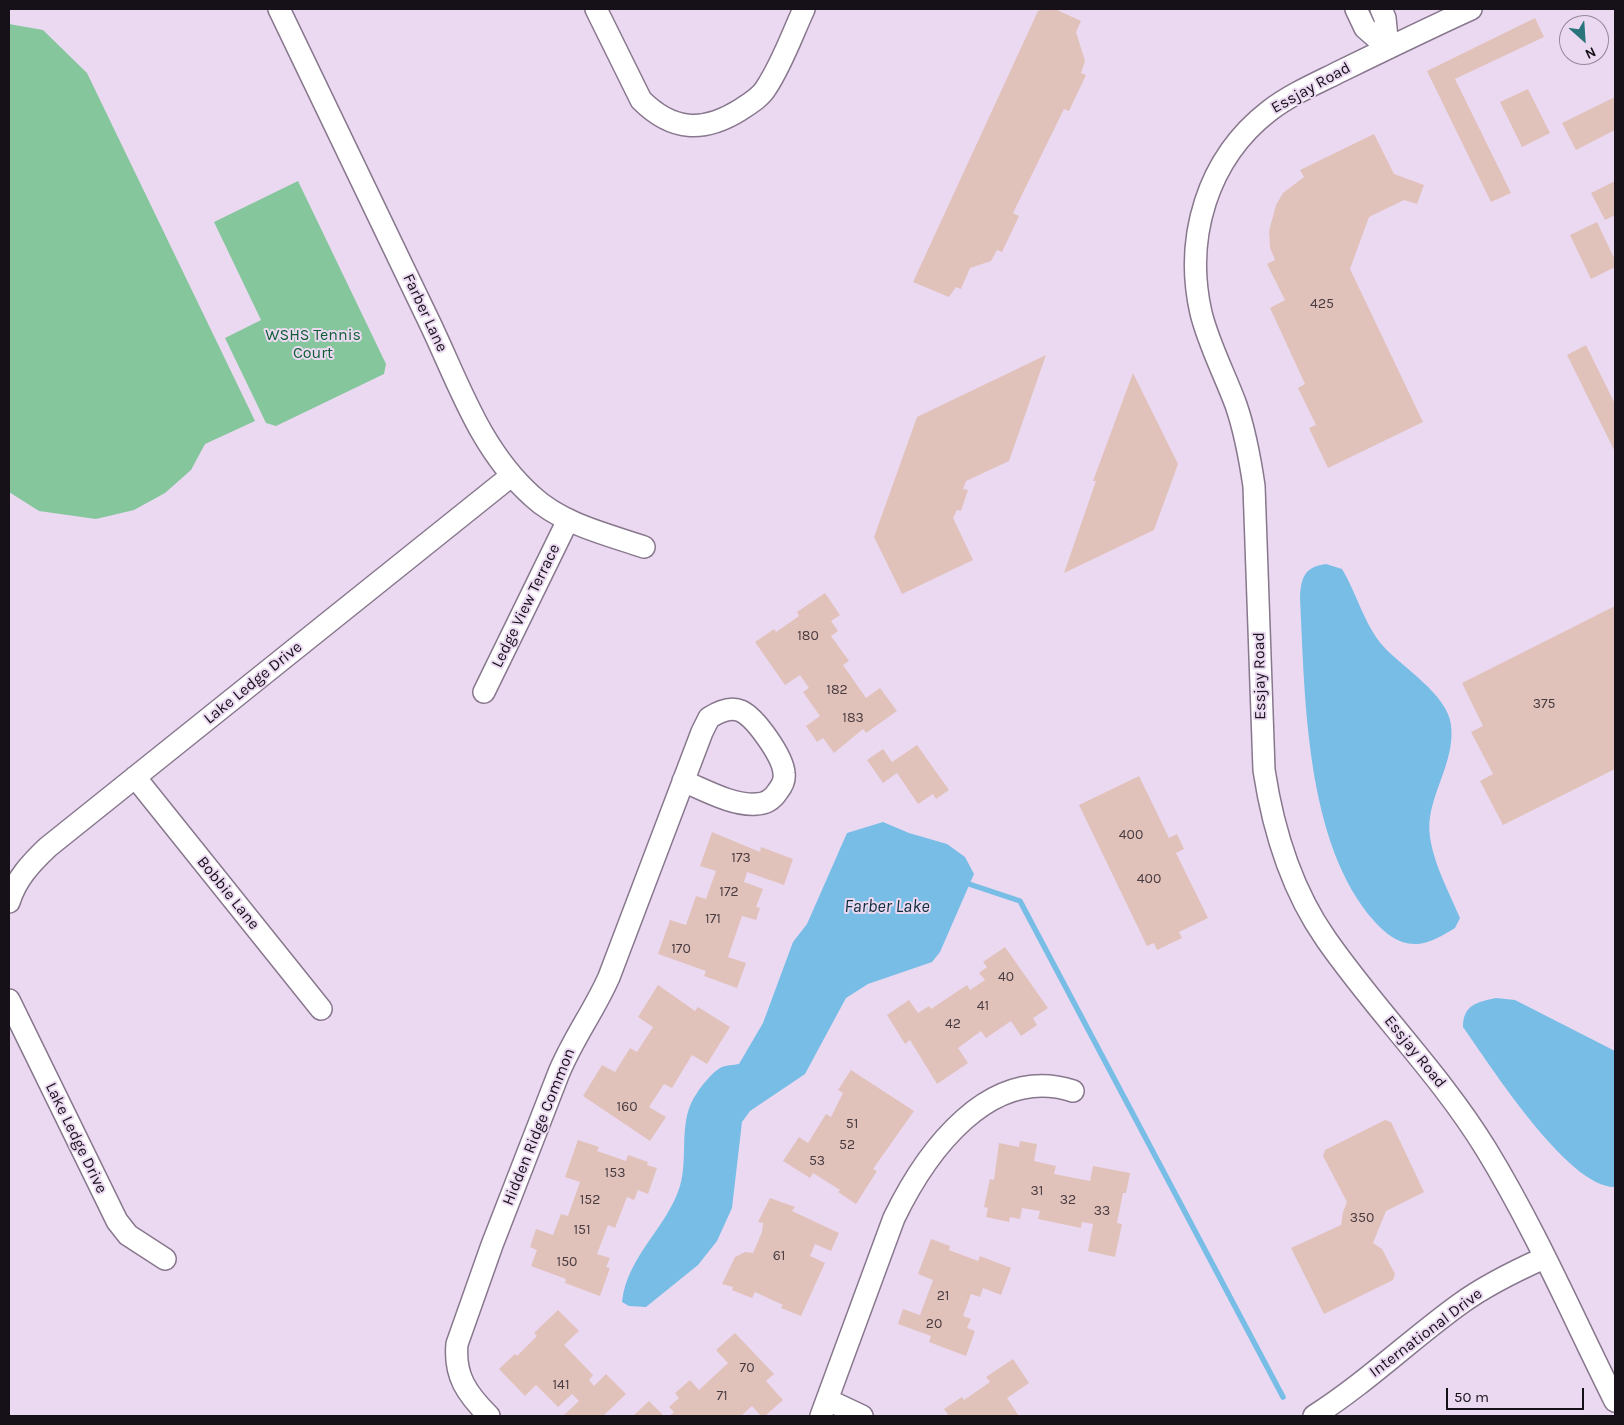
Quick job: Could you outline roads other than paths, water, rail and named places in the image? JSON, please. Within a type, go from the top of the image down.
[{"type":"street","name":"Farber Lane","points":[[279,9],[436,335],[464,398],[492,451],[511,476],[533,498],[568,520],[644,547]]},
{"type":"street","points":[[596,9],[641,100],[652,112],[667,120],[685,125],[702,126],[735,114],[766,90],[804,9]]},
{"type":"street","points":[[1356,9],[1365,28],[1388,48]]},
{"type":"street","points":[[1380,9],[1385,18],[1388,48]]},
{"type":"street","name":"Essjay Road","points":[[1471,9],[1288,97],[1269,110],[1243,135],[1221,165],[1204,203],[1195,250],[1195,283],[1202,316],[1237,408],[1252,471],[1257,543],[1264,770],[1270,808],[1296,884],[1326,939],[1448,1094],[1486,1149],[1544,1258],[1615,1401]]},
{"type":"street","name":"Lake Ledge Drive","points":[[9,902],[18,881],[30,864],[48,847],[511,476]]},
{"type":"street","name":"Ledge View Terrace","points":[[484,692],[568,520]]},
{"type":"street","name":"Hidden Ridge Common","points":[[489,1416],[466,1391],[459,1376],[456,1359],[457,1344],[492,1245],[567,1052],[596,1005],[609,977],[683,782],[709,718],[729,709],[740,711],[750,718],[782,761],[785,775],[782,786],[775,797],[764,803],[754,804],[739,802],[683,782]]},
{"type":"street","name":"Bobbie Lane","points":[[134,777],[321,1010]]},
{"type":"street","name":"Lake Ledge Drive","points":[[9,1000],[116,1221],[128,1234],[166,1259]]},
{"type":"street","points":[[862,1416],[824,1408],[894,1218],[910,1186],[929,1158],[974,1113],[1001,1094],[1018,1088],[1040,1084],[1073,1091]]},
{"type":"street","name":"International Drive","points":[[1314,1416],[1336,1402],[1460,1303],[1501,1278],[1544,1258]]},
{"type":"water","points":[[1326,564],[1342,569],[1376,637],[1383,646],[1433,692],[1448,714],[1451,725],[1450,749],[1433,805],[1429,829],[1434,855],[1460,918],[1455,928],[1427,942],[1417,944],[1404,943],[1388,934],[1375,922],[1352,890],[1334,852],[1322,811],[1313,768],[1307,723],[1300,598],[1301,585],[1308,571]]},
{"type":"water","name":"Farber Lake","points":[[883,822],[909,833],[947,844],[965,857],[974,874],[940,952],[932,962],[868,984],[846,998],[805,1074],[750,1111],[742,1122],[732,1208],[717,1241],[698,1265],[646,1307],[629,1306],[622,1302],[631,1270],[666,1215],[680,1186],[684,1162],[685,1127],[691,1104],[701,1087],[717,1070],[724,1066],[739,1064],[763,1023],[793,942],[807,924],[847,833]]},
{"type":"water","points":[[1496,998],[1515,1000],[1615,1051],[1615,1187],[1596,1182],[1575,1168],[1553,1147],[1511,1095],[1463,1027],[1465,1014],[1468,1009],[1477,1003]]},
{"type":"waterway","points":[[969,884],[1020,901],[1283,1397]]},
{"type":"park label","name":"WSHS Tennis Court","points":[[313,344]]}]
